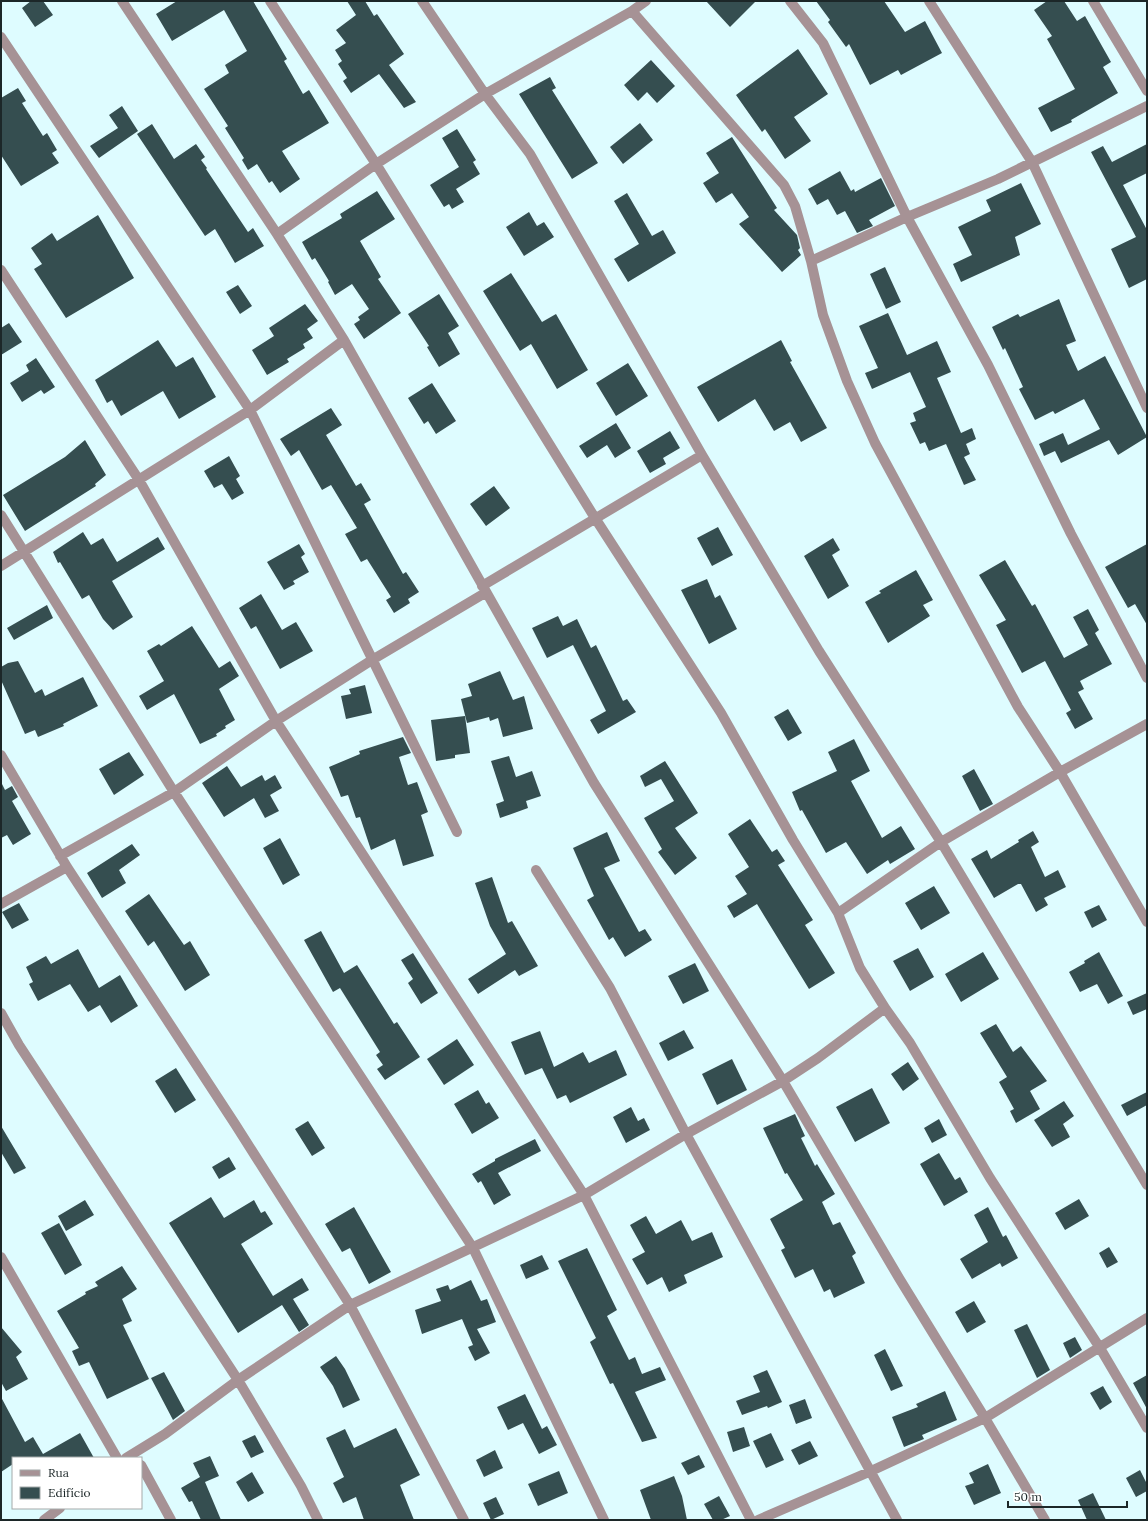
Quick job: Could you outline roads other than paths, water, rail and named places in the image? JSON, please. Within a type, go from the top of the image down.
[{"type":"street","points":[[122,1],[277,234],[344,340],[594,783],[783,1081],[899,1278],[986,1418],[1045,1520]]},
{"type":"street","points":[[270,1],[376,164],[595,518],[721,713],[793,840],[838,913],[860,968],[885,1008],[910,1043],[990,1178],[1100,1348],[1147,1428]]},
{"type":"street","points":[[422,1],[485,94],[530,154],[702,454],[820,651],[941,842],[1147,1185]]},
{"type":"street","points":[[277,234],[376,164],[485,94],[632,11],[646,1]]},
{"type":"street","points":[[790,1],[823,43],[907,216],[988,365],[1071,534],[1147,678]]},
{"type":"street","points":[[929,1],[1032,162],[1147,406]]},
{"type":"street","points":[[1093,1],[1147,91]]},
{"type":"street","points":[[632,11],[784,185],[795,206],[811,261],[823,315],[847,381],[875,443],[1018,707],[1060,772],[1147,922]]},
{"type":"street","points":[[1,37],[250,410],[457,832]]},
{"type":"street","points":[[811,261],[907,216],[930,209],[1032,162],[1147,106]]},
{"type":"street","points":[[1,270],[139,480],[276,721],[584,1196],[750,1520]]},
{"type":"street","points":[[1,566],[250,410],[344,340]]},
{"type":"street","points":[[60,856],[174,792],[276,721],[595,518],[702,454]]},
{"type":"street","points":[[1,515],[174,792],[473,1248],[604,1520]]},
{"type":"street","points":[[838,913],[941,842],[1060,772],[1147,724]]},
{"type":"street","points":[[1,755],[60,856],[235,1124],[350,1305],[464,1520]]},
{"type":"street","points":[[1,904],[67,867]]},
{"type":"street","points":[[536,870],[610,988],[686,1134],[869,1472],[897,1520]]},
{"type":"street","points":[[133,1456],[238,1380],[350,1305],[584,1196],[686,1134],[783,1081],[818,1058],[885,1008]]},
{"type":"street","points":[[1,1013],[19,1045],[238,1380],[301,1486],[318,1520]]},
{"type":"street","points":[[1,1257],[116,1457]]},
{"type":"street","points":[[758,1520],[869,1472],[986,1418],[1147,1318]]},
{"type":"street","points":[[142,1467],[171,1520]]},
{"type":"street","points":[[44,1520],[59,1509]]}]
